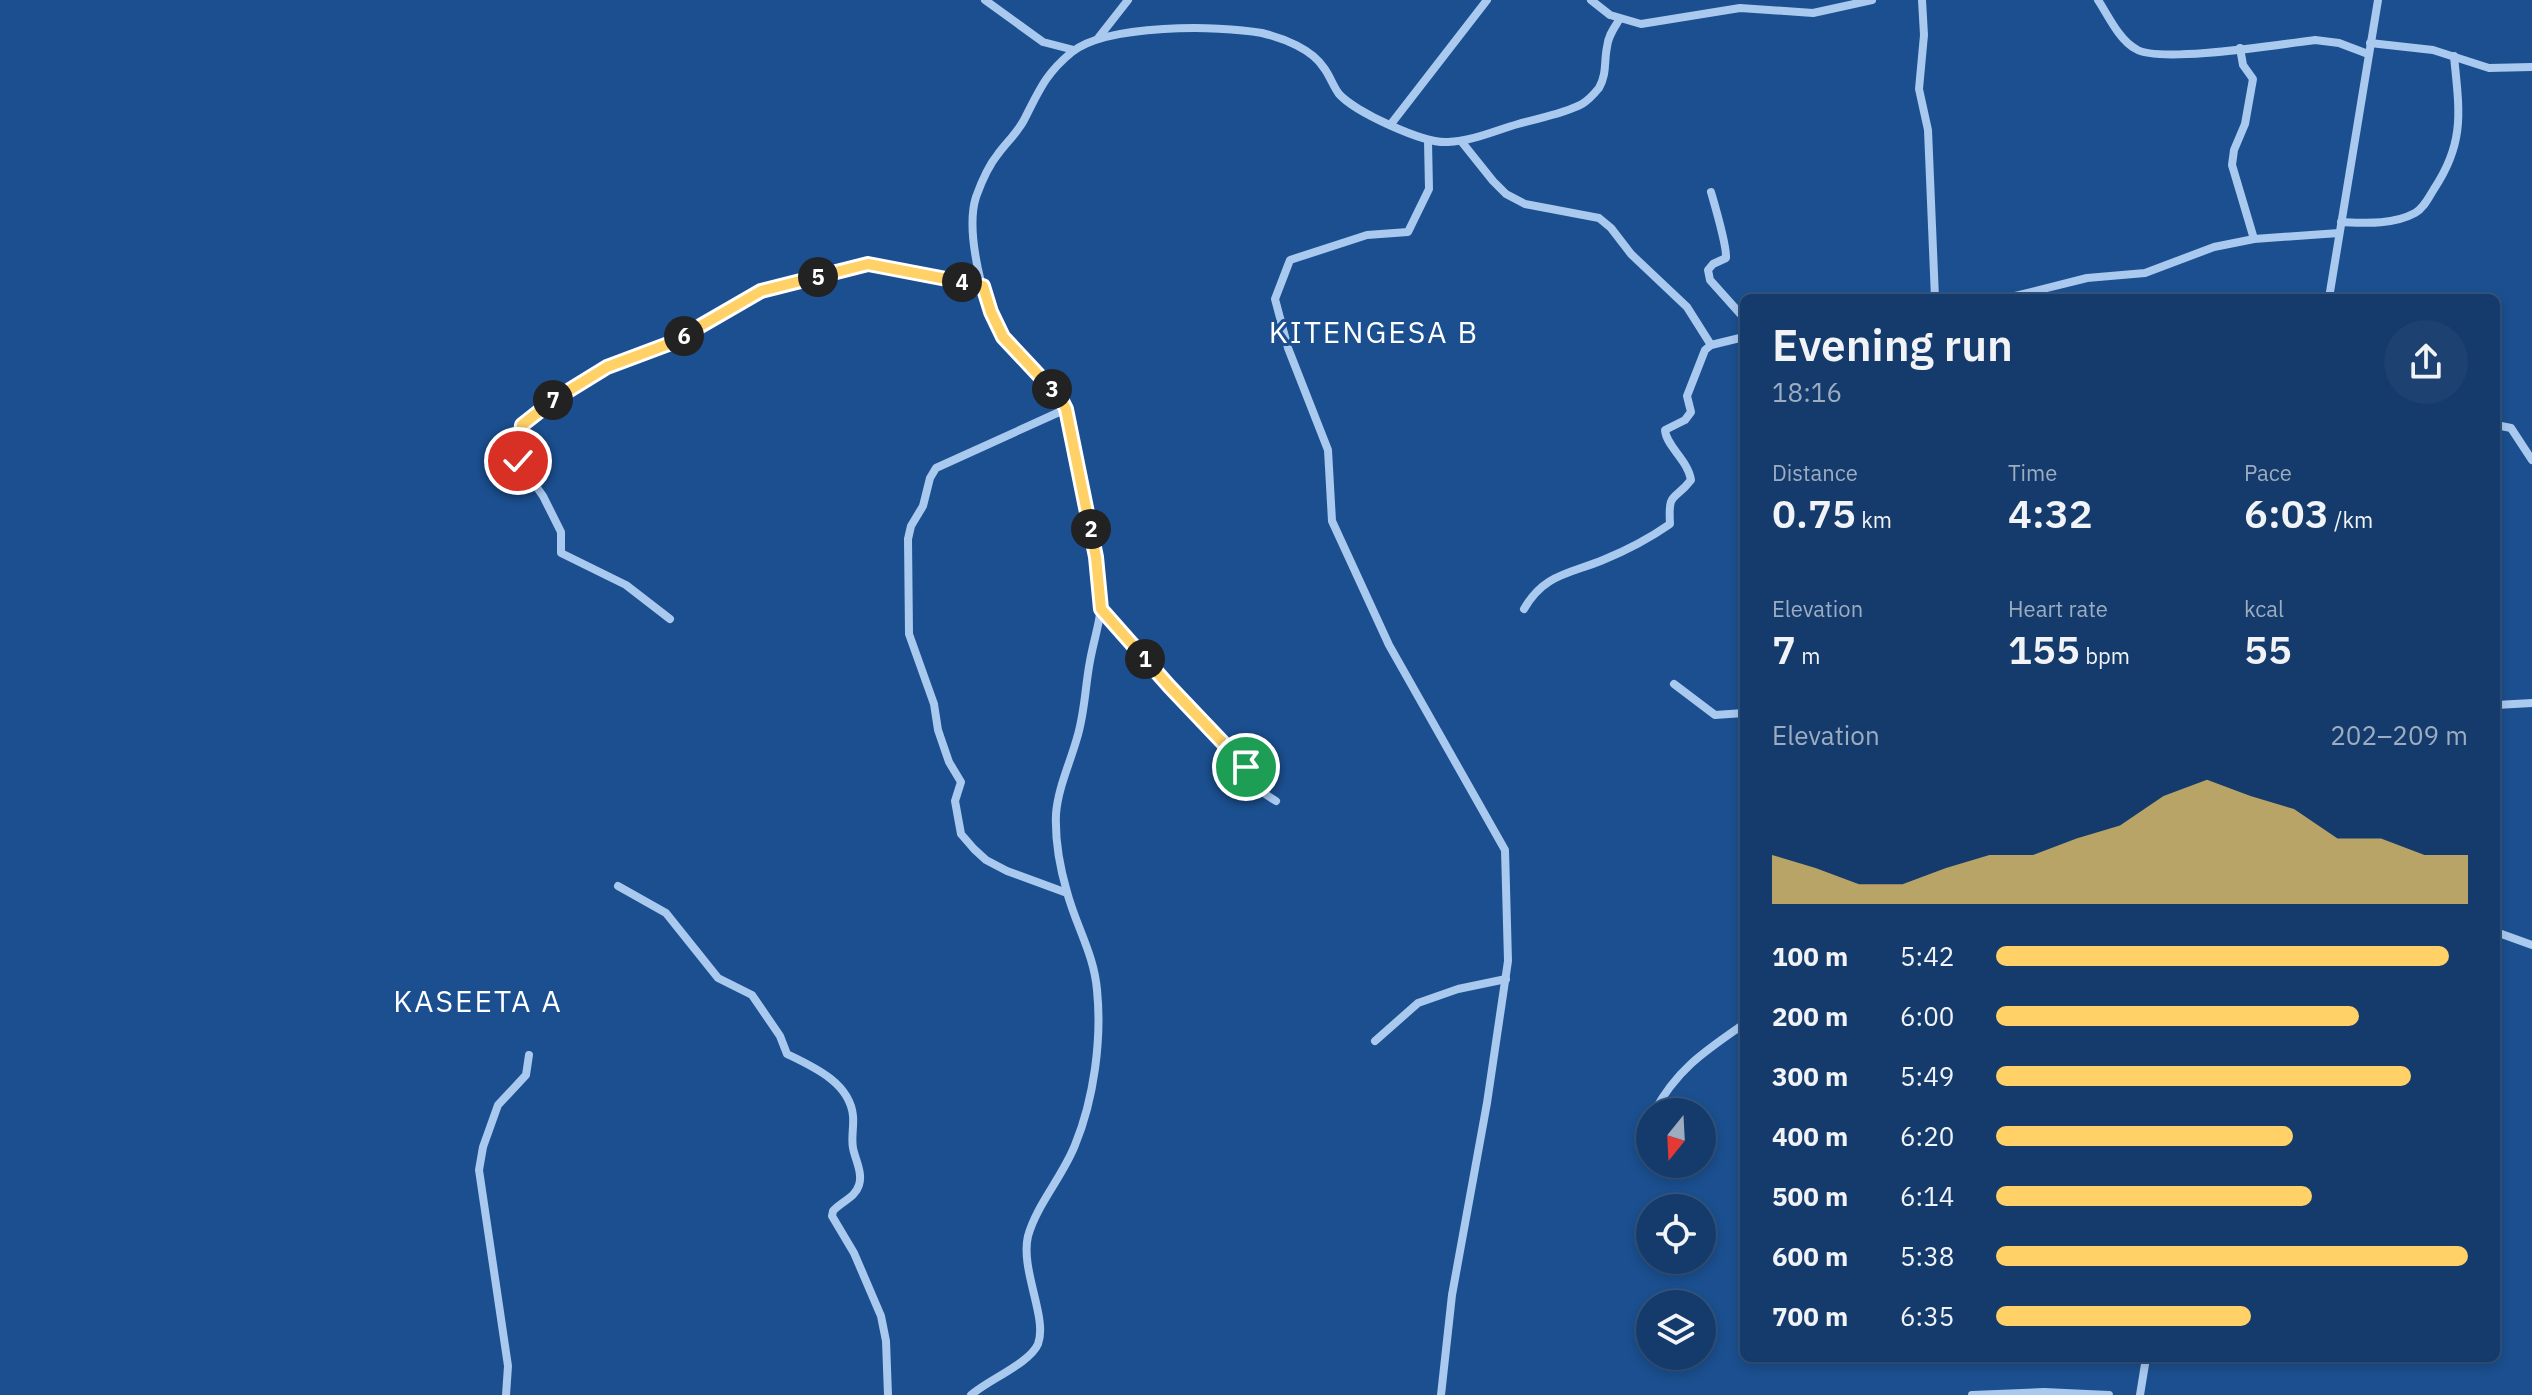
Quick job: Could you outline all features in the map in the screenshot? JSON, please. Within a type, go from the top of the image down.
[{"type":"street","points":[[985,0],[1043,42],[1074,50]]},
{"type":"street","points":[[1099,37],[1128,0]]},
{"type":"street","points":[[1391,124],[1487,0]]},
{"type":"street","points":[[1591,0],[1619,20],[1652,23],[1740,8],[1813,13],[1872,0]]},
{"type":"street","points":[[1922,0],[1924,35],[1919,89],[1928,130],[1931,165],[1935,294]]},
{"type":"street","points":[[2098,0],[2124,38],[2136,49],[2170,55],[2315,40],[2339,43],[2368,54]]},
{"type":"street","points":[[2330,294],[2378,0]]},
{"type":"street","points":[[971,1395],[1023,1359],[1036,1348],[1039,1340],[1026,1260],[1028,1238],[1075,1145],[1087,1106],[1096,1040],[1097,991],[1095,968],[1067,893],[1056,814],[1087,699],[1090,660],[1101,609],[1096,557],[1066,409],[1061,399],[1003,337],[983,286],[974,242],[973,212],[996,156],[1023,120],[1037,90],[1074,50],[1099,37],[1207,28],[1263,33],[1312,55],[1340,94],[1354,105],[1428,141],[1461,141],[1584,103],[1604,78],[1608,39],[1619,20]]},
{"type":"street","points":[[2370,43],[2433,50],[2489,68],[2532,67]]},
{"type":"street","points":[[2240,48],[2243,65],[2253,79],[2245,124],[2234,150],[2232,165],[2254,239]]},
{"type":"street","points":[[2341,222],[2393,221],[2422,208],[2440,180],[2459,134],[2454,56]]},
{"type":"street","points":[[1428,141],[1429,189],[1408,232],[1367,235],[1290,260],[1275,299],[1288,348],[1328,450],[1332,521],[1348,560],[1389,645],[1505,850],[1506,979],[1452,1295],[1441,1395]]},
{"type":"street","points":[[1461,141],[1506,194],[1525,204],[1599,218],[1631,254],[1687,307],[1711,345]]},
{"type":"street","points":[[1711,192],[1719,230],[1727,247],[1726,258],[1708,270],[1710,280],[1740,314]]},
{"type":"street","points":[[2023,294],[2087,278],[2145,273],[2202,250],[2254,239],[2339,233]]},
{"type":"street","points":[[670,619],[626,585],[561,553],[561,532],[543,496],[518,461],[522,425],[555,399],[607,367],[671,343],[761,291],[868,264],[983,286]]},
{"type":"street","points":[[1524,609],[1534,592],[1561,575],[1602,561],[1670,524],[1669,502],[1691,480],[1678,451],[1667,440],[1665,430],[1689,416],[1691,406],[1687,396],[1701,354],[1711,345],[1740,338]]},
{"type":"street","points":[[1066,409],[936,468],[930,478],[923,506],[911,526],[908,576],[909,634],[931,693],[938,730],[949,762],[961,782],[955,801],[961,834],[986,860],[1031,882],[1067,893]]},
{"type":"street","points":[[2500,426],[2511,428],[2532,460]]},
{"type":"street","points":[[1101,609],[1246,767],[1265,794],[1276,801]]},
{"type":"street","points":[[1674,684],[1715,715],[1740,713]]},
{"type":"street","points":[[2500,705],[2532,703]]},
{"type":"street","points":[[618,886],[666,913],[718,978],[752,995],[767,1015],[787,1054],[810,1064],[846,1094],[853,1114],[852,1146],[860,1184],[849,1199],[839,1204],[832,1216],[854,1253],[881,1316],[886,1341],[888,1395]]},
{"type":"street","points":[[2500,933],[2532,945]]},
{"type":"street","points":[[1375,1041],[1418,1003],[1458,989],[1506,979]]},
{"type":"street","points":[[1663,1098],[1678,1075],[1703,1051],[1740,1027]]},
{"type":"street","points":[[506,1395],[509,1374],[479,1170],[483,1147],[498,1105],[526,1075],[529,1055]]},
{"type":"street","points":[[2140,1395],[2145,1362]]},
{"type":"street","points":[[1972,1395],[2044,1392],[2109,1395]]},
{"type":"district","name":"KITENGESA B","points":[[1374,333]]},
{"type":"district","name":"KASEETA A","points":[[478,1002]]},
{"type":"route","points":[[518,461],[522,425],[555,399],[607,367],[671,343],[761,291],[868,264],[983,286],[1003,337],[1061,399],[1066,409],[1096,557],[1101,609],[1246,767]]}]
